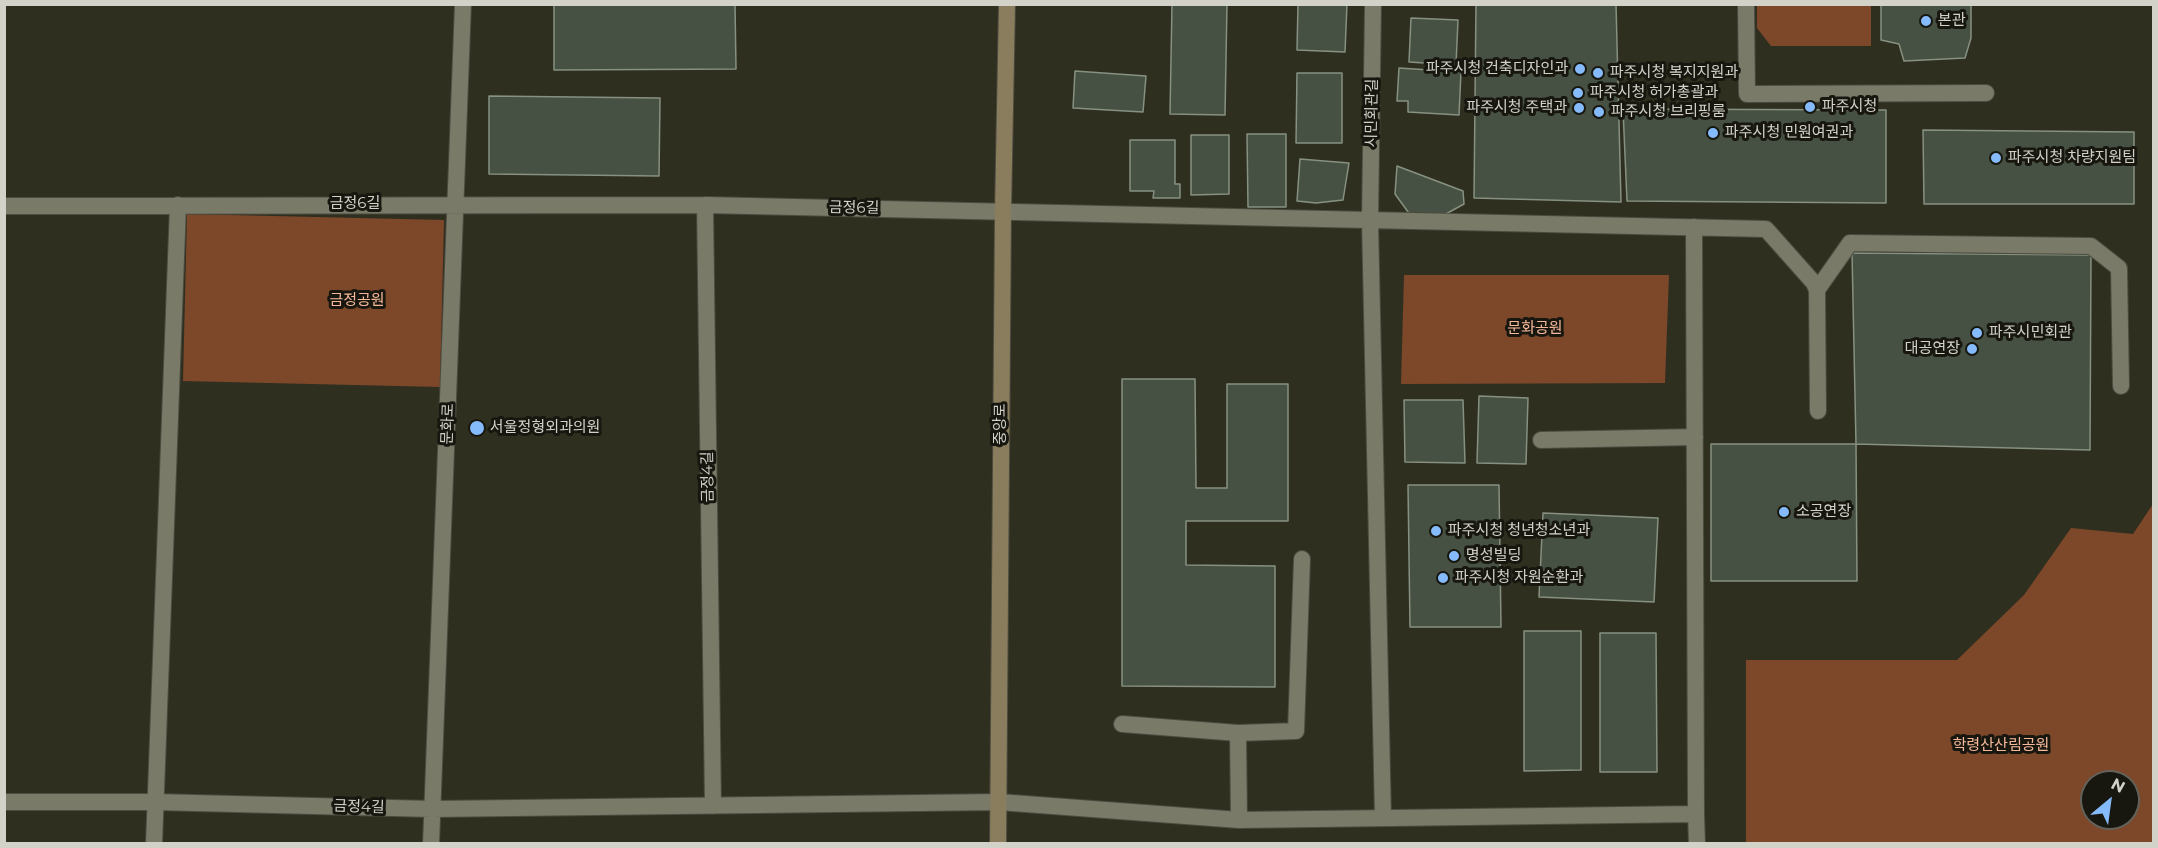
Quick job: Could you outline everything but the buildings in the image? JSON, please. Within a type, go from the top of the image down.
[{"type":"main road","name":"중앙로","points":[[998,843],[1002,212],[1007,4]]},
{"type":"street","name":"문화로","points":[[431,843],[463,4]]},
{"type":"street","name":"시민회관길","points":[[1373,4],[1370,221],[1383,818]]},
{"type":"street","points":[[1746,4],[1747,94],[1986,93]]},
{"type":"street","name":"금정6길","points":[[4,206],[456,203],[705,205],[1766,229],[1817,290]]},
{"type":"street","points":[[154,843],[178,205]]},
{"type":"street","name":"금정4길","points":[[705,205],[713,806]]},
{"type":"street","points":[[1694,227],[1697,843]]},
{"type":"street","points":[[1818,411],[1817,290],[1850,243],[2091,246],[2119,268],[2121,386]]},
{"type":"street","points":[[1541,440],[1695,436]]},
{"type":"street","points":[[1122,724],[1238,733],[1296,731],[1302,559]]},
{"type":"street","points":[[1238,733],[1239,820]]},
{"type":"street","name":"금정4길","points":[[4,802],[155,802],[432,809],[999,802],[1239,820],[1696,814]]},
{"type":"green space","points":[[1757,5],[1871,5],[1871,46],[1771,46],[1757,28]]},
{"type":"green space","name":"금정공원","points":[[187,214],[444,220],[440,387],[183,381]]},
{"type":"green space","name":"문화공원","points":[[1404,275],[1669,275],[1665,383],[1401,384]]},
{"type":"green space","name":"학령산산림공원","points":[[2153,504],[2153,843],[1746,843],[1746,660],[1957,660],[2024,595],[2071,528],[2133,534]]},
{"type":"place","name":"본관","points":[[1926,21]]},
{"type":"place","name":"파주시청 건축디자인과","points":[[1580,69]]},
{"type":"place","name":"파주시청 복지지원과","points":[[1598,73]]},
{"type":"place","name":"파주시청 허가총괄과","points":[[1578,93]]},
{"type":"place","name":"파주시청","points":[[1810,107]]},
{"type":"place","name":"파주시청 주택과","points":[[1579,108]]},
{"type":"place","name":"파주시청 브리핑룸","points":[[1599,112]]},
{"type":"place","name":"파주시청 민원여권과","points":[[1713,133]]},
{"type":"place","name":"파주시청 차량지원팀","points":[[1996,158]]},
{"type":"place","name":"파주시민회관","points":[[1977,333]]},
{"type":"place","name":"대공연장","points":[[1972,349]]},
{"type":"place","name":"서울정형외과의원","points":[[477,428]]},
{"type":"place","name":"소공연장","points":[[1784,512]]},
{"type":"place","name":"파주시청 청년청소년과","points":[[1436,531]]},
{"type":"place","name":"명성빌딩","points":[[1454,556]]},
{"type":"place","name":"파주시청 자원순환과","points":[[1443,578]]}]
